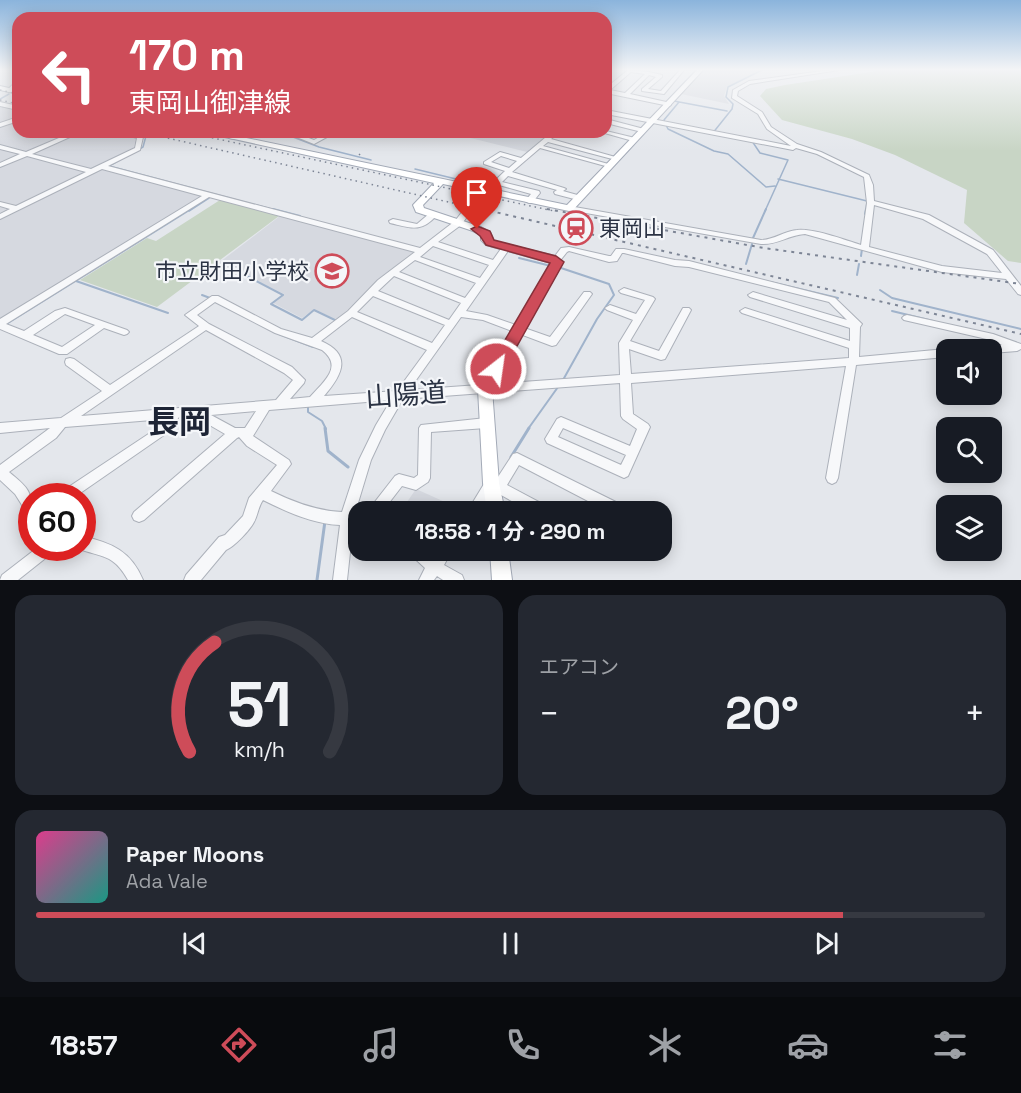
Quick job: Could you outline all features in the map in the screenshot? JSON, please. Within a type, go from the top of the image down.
[{"type":"main road","points":[[232,138],[569,208],[642,129],[675,97]]},
{"type":"main road","points":[[440,182],[418,205],[420,210],[433,215],[461,218],[483,232],[488,242],[556,261],[557,264],[485,389],[486,423],[496,501]]},
{"type":"main road","points":[[500,561],[502,580]]},
{"type":"street","points":[[636,97],[669,104]]},
{"type":"street","points":[[736,97],[760,113],[770,128],[795,145],[815,151],[865,174],[871,190],[865,247]]},
{"type":"street","points":[[612,113],[793,148],[795,145]]},
{"type":"street","points":[[612,122],[642,129]]},
{"type":"street","points":[[612,134],[633,139]]},
{"type":"street","points":[[0,165],[64,138]]},
{"type":"street","points":[[0,217],[139,148],[140,138]]},
{"type":"street","points":[[305,138],[314,142],[322,138]]},
{"type":"street","points":[[488,192],[549,138]]},
{"type":"street","points":[[547,140],[616,158]]},
{"type":"street","points":[[0,147],[93,172]]},
{"type":"street","points":[[538,147],[609,165]]},
{"type":"street","points":[[522,160],[500,154],[486,164],[562,189],[558,192],[578,198]]},
{"type":"street","points":[[102,167],[417,254],[482,282]]},
{"type":"street","points":[[499,183],[536,193],[529,201]]},
{"type":"street","points":[[2,325],[208,195]]},
{"type":"street","points":[[871,202],[926,217],[963,236],[995,256],[1007,276],[1021,292]]},
{"type":"street","points":[[0,204],[16,209]]},
{"type":"street","points":[[569,208],[767,243],[784,234],[801,232],[942,268],[1007,276]]},
{"type":"street","points":[[393,221],[418,227],[433,215]]},
{"type":"street","points":[[312,343],[351,313],[393,273],[433,243],[461,218]]},
{"type":"street","points":[[433,243],[495,264]]},
{"type":"street","points":[[357,501],[365,460],[399,396],[506,248]]},
{"type":"street","points":[[556,261],[564,250],[569,249],[609,259],[614,259],[619,251],[624,251],[675,264],[689,264],[832,300],[857,324],[853,346],[854,358],[832,478]]},
{"type":"street","points":[[393,273],[468,302]]},
{"type":"street","points":[[624,291],[650,299],[624,345],[627,416],[644,427],[633,453],[624,472],[551,439],[561,422],[633,453]]},
{"type":"street","points":[[372,292],[451,324]]},
{"type":"street","points":[[459,314],[484,317],[552,342],[586,294]]},
{"type":"street","points":[[753,295],[855,326]]},
{"type":"street","points":[[279,405],[300,380],[288,370],[190,315],[213,300],[276,330],[317,344],[330,351],[336,360],[337,368],[334,376],[313,402]]},
{"type":"street","points":[[610,309],[638,318]]},
{"type":"street","points":[[624,345],[662,356],[686,310]]},
{"type":"street","points":[[25,335],[58,313],[65,311],[124,332]]},
{"type":"street","points":[[745,311],[853,346]]},
{"type":"street","points":[[351,313],[434,348]]},
{"type":"street","points":[[907,318],[993,337],[1018,347]]},
{"type":"street","points":[[2,325],[63,351],[102,325]]},
{"type":"street","points":[[18,488],[0,473],[52,435],[61,424],[206,326]]},
{"type":"street","points":[[1002,349],[1018,347]]},
{"type":"street","name":"山陽道","points":[[0,428],[936,354]]},
{"type":"street","points":[[70,362],[110,391]]},
{"type":"street","points":[[139,516],[240,435],[265,406]]},
{"type":"street","points":[[191,580],[224,542],[227,543],[248,520],[254,502],[285,464],[240,435],[196,412]]},
{"type":"street","points":[[85,483],[163,430],[176,414]]},
{"type":"street","points":[[383,501],[399,480],[416,484],[424,478],[425,428],[486,423]]},
{"type":"street","points":[[483,501],[517,458],[601,501]]},
{"type":"street","points":[[495,488],[522,501]]},
{"type":"street","points":[[262,493],[290,507],[328,517],[348,519]]},
{"type":"street","points":[[340,580],[348,542]]},
{"type":"street","points":[[96,546],[108,548],[128,565],[136,580]]},
{"type":"street","points":[[7,580],[31,561]]},
{"type":"street","points":[[428,561],[457,580]]},
{"type":"street","points":[[426,580],[438,561]]},
{"type":"shaded area","points":[[696,97],[725,97],[729,104]]},
{"type":"shaded area","points":[[0,105],[12,108],[12,138],[136,138],[133,150],[96,168],[202,196],[0,319]]},
{"type":"shaded area","points":[[470,138],[544,138],[527,152]]},
{"type":"shaded area","points":[[280,216],[413,252],[381,277],[337,320],[314,309],[302,318],[273,303],[284,294],[231,268],[216,265]]},
{"type":"shaded area","points":[[416,489],[443,501],[408,501]]},
{"type":"green space","points":[[761,97],[1021,97],[1021,263],[1008,261],[964,223],[967,190],[895,155],[852,139],[782,120]]},
{"type":"green space","points":[[220,200],[279,216],[157,307],[80,280],[147,238],[156,241]]},
{"type":"waterway","points":[[726,97],[733,104],[732,109],[712,134],[729,137]]},
{"type":"waterway","points":[[674,101],[727,111]]},
{"type":"waterway","points":[[665,123],[664,120],[679,102]]},
{"type":"waterway","points":[[666,125],[668,129],[714,151],[728,154],[766,187],[775,186]]},
{"type":"waterway","points":[[145,138],[143,147],[109,166],[279,211]]},
{"type":"waterway","points":[[296,138],[319,147],[371,160]]},
{"type":"waterway","points":[[752,141],[760,153],[788,160],[779,179]]},
{"type":"waterway","points":[[415,169],[497,189]]},
{"type":"waterway","points":[[765,211],[779,179]]},
{"type":"waterway","points":[[779,179],[867,201],[866,211]]},
{"type":"waterway","points":[[189,211],[209,198]]},
{"type":"waterway","points":[[0,328],[191,209]]},
{"type":"waterway","points":[[273,209],[300,216]]},
{"type":"waterway","points":[[753,238],[766,209]]},
{"type":"waterway","points":[[865,214],[866,209]]},
{"type":"waterway","points":[[746,264],[752,244]]},
{"type":"waterway","points":[[861,256],[862,249]]},
{"type":"waterway","points":[[519,258],[551,266]]},
{"type":"waterway","points":[[857,275],[859,264]]},
{"type":"waterway","points":[[558,267],[609,284],[614,295],[597,319],[563,380]]},
{"type":"waterway","points":[[231,268],[283,295],[271,304],[302,320],[314,310],[337,321]]},
{"type":"waterway","points":[[76,281],[168,313]]},
{"type":"waterway","points":[[770,282],[838,298]]},
{"type":"waterway","points":[[880,290],[892,298],[1021,329]]},
{"type":"waterway","points":[[202,295],[210,298]]},
{"type":"waterway","points":[[892,311],[933,321]]},
{"type":"waterway","points":[[279,334],[313,347]]},
{"type":"waterway","points":[[528,429],[558,387]]},
{"type":"waterway","points":[[308,405],[308,412],[322,421],[326,429]]},
{"type":"waterway","points":[[325,428],[328,451],[348,467]]},
{"type":"waterway","points":[[511,457],[529,428]]},
{"type":"waterway","points":[[317,580],[325,521]]},
{"type":"railway","points":[[0,100],[12,103]]},
{"type":"railway","points":[[167,138],[488,211]]},
{"type":"railway","points":[[213,138],[554,211]]},
{"type":"railway","points":[[482,209],[1021,334]]},
{"type":"railway","points":[[547,209],[764,248],[1021,284]]},
{"type":"place","name":"東岡山","points":[[576,228]]},
{"type":"place","name":"市立財田小学校","points":[[332,271]]},
{"type":"district","name":"長岡","points":[[179,422]]},
{"type":"route","points":[[477,229],[486,234],[486,240],[490,243],[551,258],[557,262],[496,369]]}]
